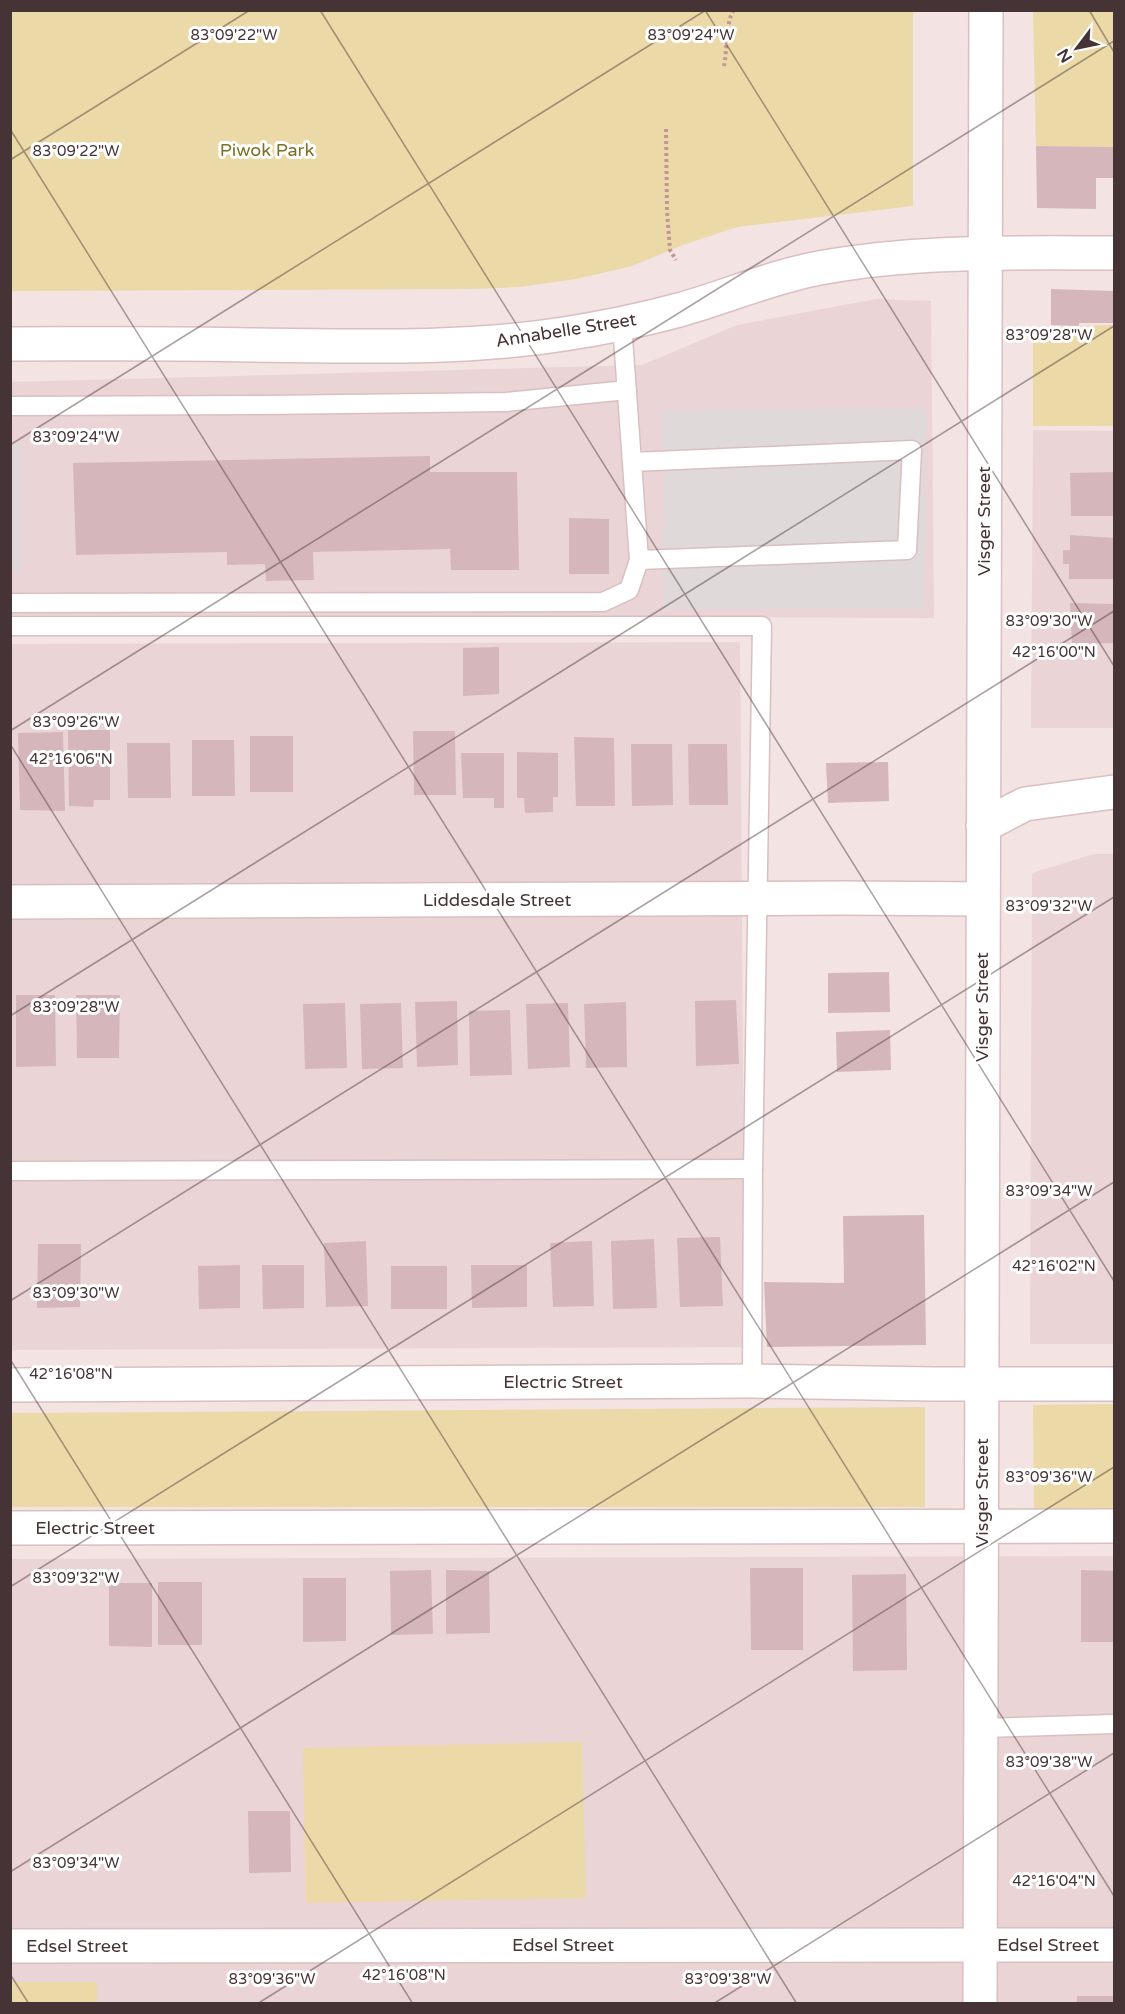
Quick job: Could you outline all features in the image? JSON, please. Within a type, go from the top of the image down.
[{"type":"street","name":"Visger Street","points":[[980,2004],[982,1384],[980,1373],[986,10]]},
{"type":"street","name":"Annabelle Street","points":[[10,344],[383,347],[483,343],[563,334],[622,324],[820,268],[922,255],[1114,253]]},
{"type":"street","points":[[983,826],[1025,804],[1114,792]]},
{"type":"street","name":"Liddesdale Street","points":[[10,902],[983,899]]},
{"type":"street","name":"Electric Street","points":[[10,1385],[752,1381],[1114,1384]]},
{"type":"street","name":"Electric Street","points":[[10,1528],[1114,1526]]},
{"type":"street","name":"Edsel Street","points":[[10,1946],[1114,1945]]},
{"type":"lane","points":[[10,603],[603,602],[629,590],[639,560],[622,324]]},
{"type":"lane","points":[[10,406],[506,402],[627,390]]},
{"type":"lane","points":[[632,462],[912,450],[907,550],[639,560]]},
{"type":"lane","points":[[10,626],[762,626],[753,1169],[752,1381]]},
{"type":"lane","points":[[10,1171],[753,1169]]},
{"type":"lane","points":[[981,1728],[1114,1724]]},
{"type":"path","points":[[725,10],[729,15]]},
{"type":"path","points":[[724,66],[729,15],[734,10]]},
{"type":"path","points":[[666,129],[667,211],[670,250],[676,260]]},
{"type":"shaded area","points":[[876,299],[931,301],[934,618],[11,615],[10,382],[642,365],[737,325]]},
{"type":"shaded area","points":[[926,408],[924,609],[664,609],[662,410]]},
{"type":"shaded area","points":[[1033,430],[1114,431],[1114,728],[1031,728]]},
{"type":"shaded area","points":[[11,442],[21,443],[21,573],[11,572]]},
{"type":"shaded area","points":[[740,642],[745,1347],[11,1350],[10,644]]},
{"type":"shaded area","points":[[1094,854],[1114,854],[1114,1344],[1030,1344],[1032,873]]},
{"type":"shaded area","points":[[1114,1556],[1114,2003],[11,2003],[10,1559]]},
{"type":"green space","name":"Piwok Park","points":[[10,11],[913,11],[913,206],[737,227],[683,245],[632,266],[576,279],[520,287],[11,291]]},
{"type":"green space","points":[[1033,11],[1114,11],[1114,147],[1036,146]]},
{"type":"green space","points":[[1114,325],[1114,426],[1033,426],[1033,327]]},
{"type":"green space","points":[[1114,1404],[1114,1509],[1034,1509],[1033,1405]]},
{"type":"green space","points":[[925,1407],[925,1507],[11,1507],[11,1413]]},
{"type":"green space","points":[[582,1742],[586,1898],[306,1903],[303,1748]]},
{"type":"green space","points":[[11,1982],[97,1982],[97,2003],[11,2003]]},
{"type":"building","points":[[1036,146],[1114,147],[1114,178],[1096,178],[1096,209],[1037,208]]},
{"type":"building","points":[[1051,289],[1114,291],[1114,323],[1079,323],[1079,326],[1051,325]]},
{"type":"building","points":[[430,456],[430,472],[517,472],[519,570],[451,570],[450,549],[313,552],[314,580],[266,581],[265,564],[227,565],[227,552],[76,555],[73,463]]},
{"type":"building","points":[[1114,472],[1114,516],[1071,516],[1070,473]]},
{"type":"building","points":[[569,518],[609,519],[609,574],[569,574]]},
{"type":"building","points":[[1070,535],[1114,538],[1114,579],[1069,579],[1069,564],[1063,564],[1063,550],[1070,550]]},
{"type":"building","points":[[1070,603],[1114,604],[1114,643],[1072,644]]},
{"type":"building","points":[[499,647],[499,694],[463,696],[463,648]]},
{"type":"building","points":[[68,730],[110,730],[110,800],[94,800],[93,807],[69,806]]},
{"type":"building","points":[[413,731],[455,731],[456,795],[414,795]]},
{"type":"building","points":[[63,732],[65,811],[20,810],[18,733]]},
{"type":"building","points":[[250,736],[293,736],[293,792],[250,792]]},
{"type":"building","points":[[574,737],[614,738],[615,806],[576,806]]},
{"type":"building","points":[[192,740],[234,740],[235,796],[192,796]]},
{"type":"building","points":[[127,743],[170,743],[171,798],[128,798]]},
{"type":"building","points":[[631,744],[672,744],[673,805],[632,806]]},
{"type":"building","points":[[688,744],[727,744],[728,805],[689,805]]},
{"type":"building","points":[[517,752],[558,753],[558,797],[553,797],[553,812],[525,813],[524,798],[517,798]]},
{"type":"building","points":[[461,753],[504,753],[504,808],[494,808],[494,798],[463,798]]},
{"type":"building","points":[[888,762],[889,801],[828,803],[826,763]]},
{"type":"building","points":[[889,972],[890,1012],[828,1013],[828,973]]},
{"type":"building","points":[[16,995],[55,995],[56,1066],[16,1067]]},
{"type":"building","points":[[76,995],[120,995],[119,1058],[77,1058]]},
{"type":"building","points":[[736,1000],[739,1064],[696,1066],[695,1001]]},
{"type":"building","points":[[457,1001],[458,1065],[417,1067],[415,1002]]},
{"type":"building","points":[[626,1002],[627,1067],[586,1068],[584,1004]]},
{"type":"building","points":[[345,1003],[347,1068],[305,1069],[303,1004]]},
{"type":"building","points":[[401,1003],[403,1068],[362,1069],[360,1004]]},
{"type":"building","points":[[568,1003],[570,1067],[528,1069],[526,1004]]},
{"type":"building","points":[[510,1010],[512,1075],[470,1076],[469,1011]]},
{"type":"building","points":[[890,1030],[891,1070],[837,1072],[836,1032]]},
{"type":"building","points":[[924,1215],[926,1345],[767,1347],[764,1282],[844,1283],[843,1216]]},
{"type":"building","points":[[720,1237],[723,1306],[680,1307],[677,1238]]},
{"type":"building","points":[[654,1239],[657,1308],[613,1309],[611,1241]]},
{"type":"building","points":[[366,1241],[368,1306],[326,1307],[324,1243]]},
{"type":"building","points":[[592,1241],[594,1306],[553,1307],[550,1243]]},
{"type":"building","points":[[38,1244],[81,1244],[80,1307],[37,1308]]},
{"type":"building","points":[[240,1265],[240,1308],[199,1309],[198,1266]]},
{"type":"building","points":[[262,1265],[304,1265],[304,1308],[263,1309]]},
{"type":"building","points":[[471,1265],[527,1265],[527,1307],[472,1308]]},
{"type":"building","points":[[391,1266],[447,1266],[447,1309],[391,1309]]},
{"type":"building","points":[[750,1568],[803,1568],[803,1650],[751,1650]]},
{"type":"building","points":[[431,1570],[433,1634],[391,1635],[390,1571]]},
{"type":"building","points":[[446,1570],[489,1571],[490,1633],[446,1634]]},
{"type":"building","points":[[1081,1570],[1114,1571],[1114,1642],[1081,1642]]},
{"type":"building","points":[[906,1574],[907,1670],[853,1671],[852,1575]]},
{"type":"building","points":[[303,1578],[346,1578],[346,1641],[303,1642]]},
{"type":"building","points":[[158,1582],[202,1582],[202,1645],[158,1645]]},
{"type":"building","points":[[109,1583],[152,1583],[152,1647],[109,1646]]},
{"type":"building","points":[[248,1811],[290,1811],[291,1872],[249,1873]]},
{"type":"building","points":[[1077,1996],[1114,1996],[1114,2004],[1077,2004]]}]
